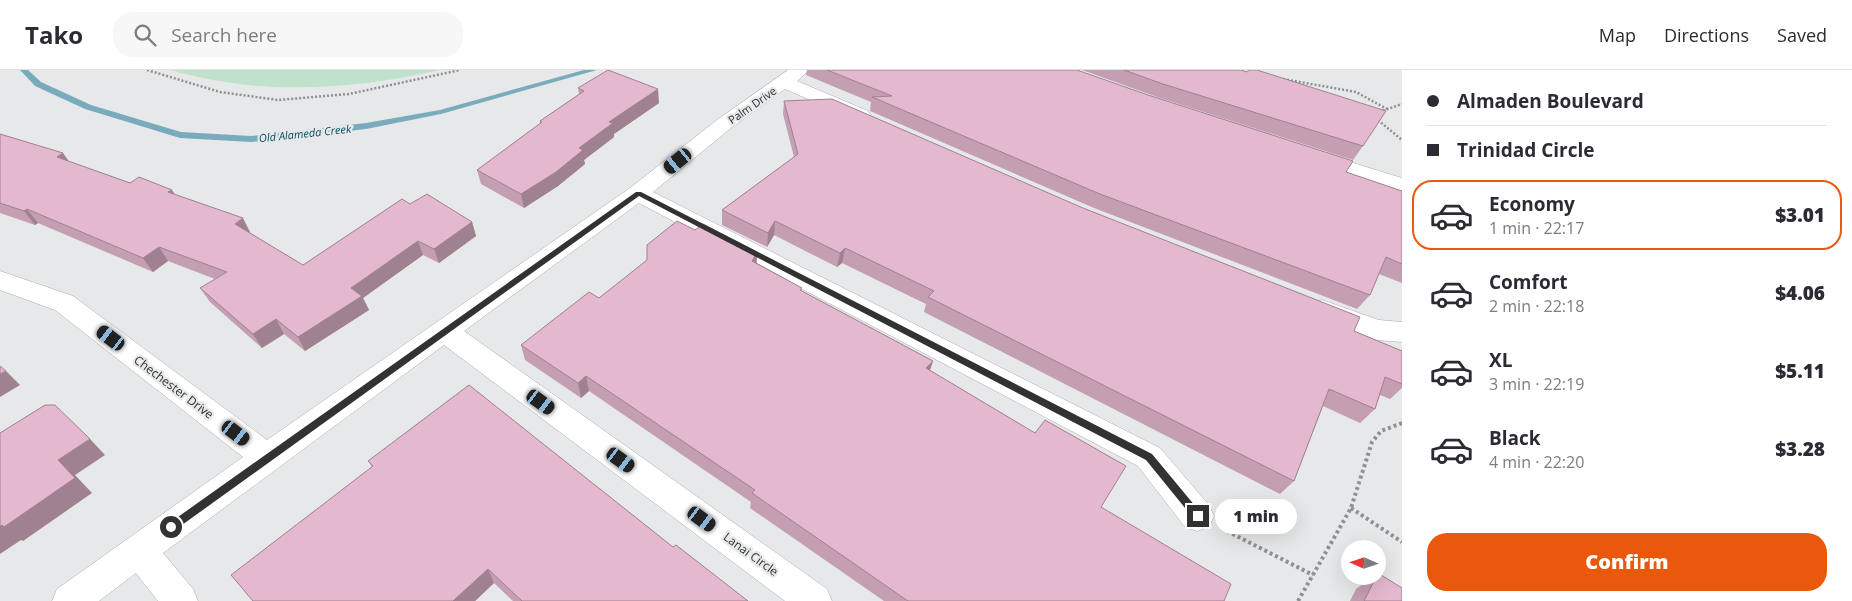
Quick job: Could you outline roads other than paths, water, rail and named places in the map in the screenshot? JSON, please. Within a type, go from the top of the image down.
[{"type":"street","points":[[792,76],[880,123]]},
{"type":"street","name":"Palm Drive","points":[[70,601],[267,457],[638,193],[704,140],[792,76]]},
{"type":"street","points":[[1299,152],[1402,186]]},
{"type":"street","points":[[638,193],[1149,457],[1198,516]]},
{"type":"street","name":"Chechester Drive","points":[[1,281],[64,303],[267,457]]},
{"type":"street","points":[[1304,302],[1377,330],[1402,332]]},
{"type":"street","name":"Lanai Circle","points":[[444,331],[814,601]]},
{"type":"street","points":[[139,550],[180,601]]},
{"type":"waterway","name":"Old Alameda Creek","points":[[24,70],[38,84],[88,107],[180,135],[251,139],[366,126],[441,112],[593,70]]}]
